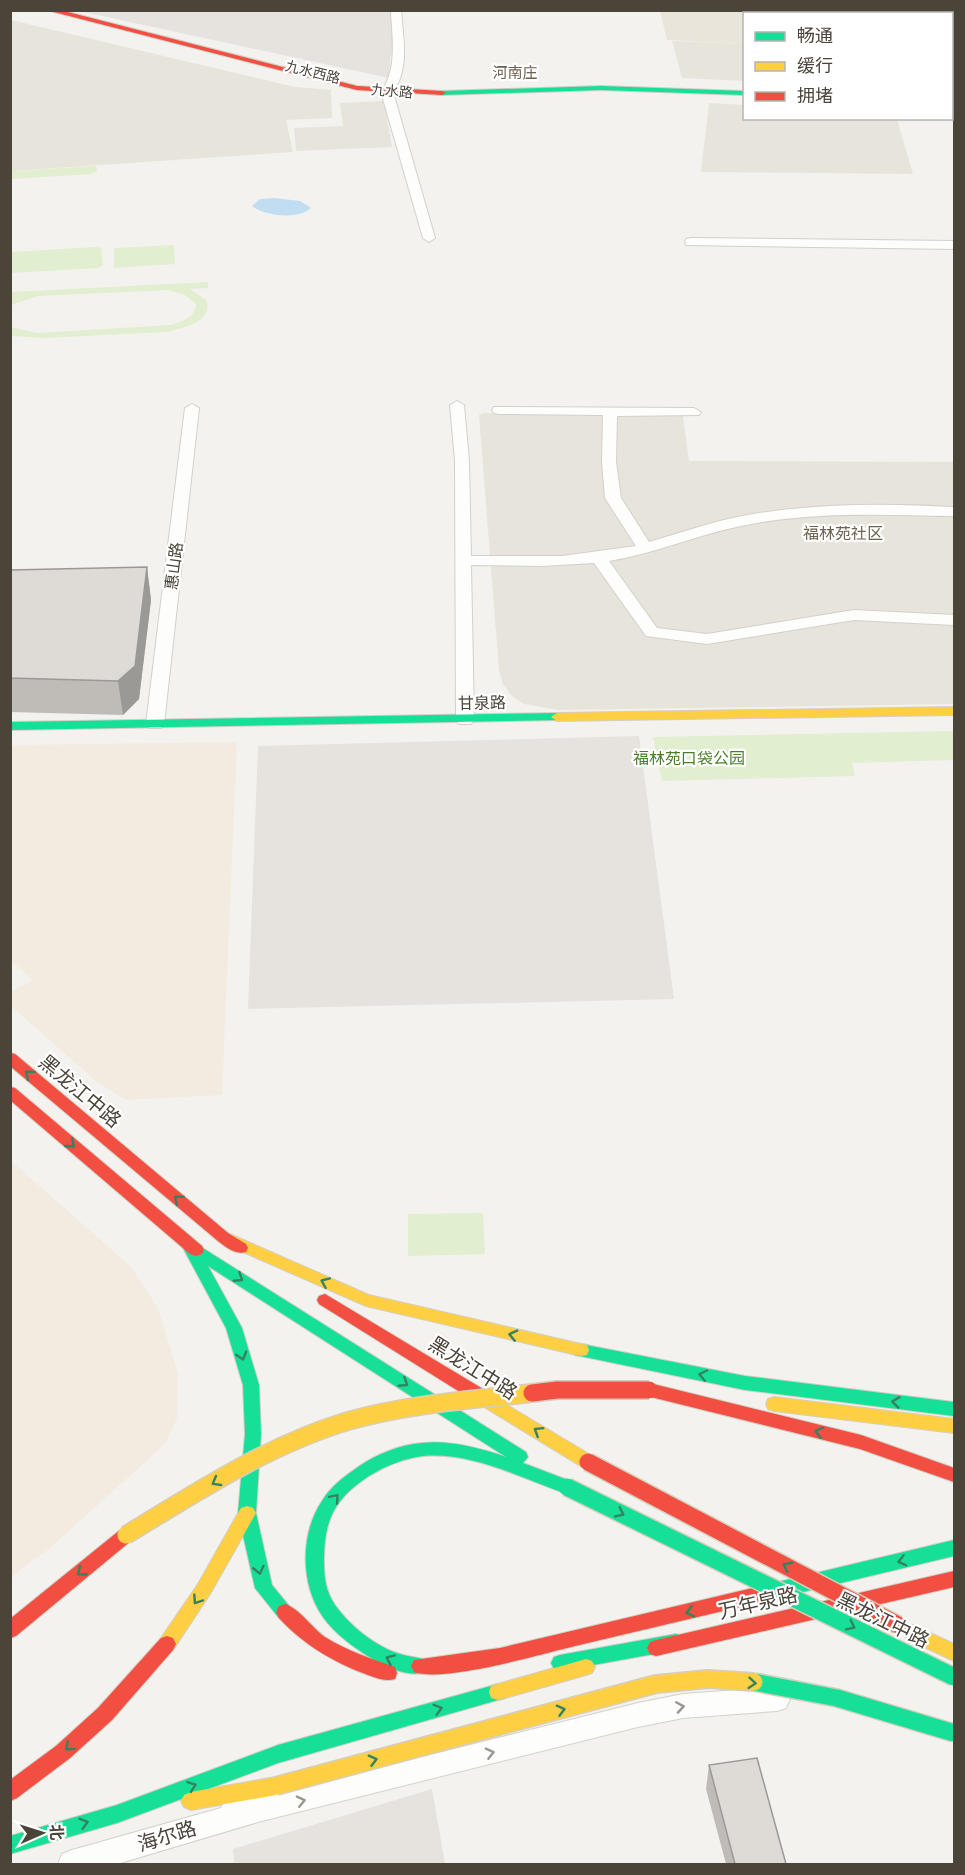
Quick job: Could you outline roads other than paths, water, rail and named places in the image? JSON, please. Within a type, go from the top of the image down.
[{"type":"main road","name":"九水路","points":[[49,10],[357,88],[389,90]]},
{"type":"main road","name":"九水西路","points":[[67,10],[389,90],[459,91],[635,84],[743,91]]},
{"type":"main road","name":"甘泉路","points":[[10,726],[954,711]]},
{"type":"main road","name":"黑龙江中路","points":[[10,1058],[223,1237],[588,1462],[954,1653]]},
{"type":"main road","name":"黑龙江中路","points":[[10,1092],[190,1246],[567,1487],[954,1677]]},
{"type":"main road","points":[[223,1237],[366,1300],[542,1341],[745,1383],[954,1409]]},
{"type":"main road","points":[[190,1246],[234,1328],[251,1385],[253,1434],[247,1513],[264,1588],[289,1617],[323,1647],[354,1663],[396,1676],[431,1681]]},
{"type":"main road","points":[[10,1630],[126,1535],[250,1462],[326,1429],[407,1408],[557,1390],[649,1390],[954,1426]]},
{"type":"main road","points":[[649,1390],[861,1442],[954,1475]]},
{"type":"main road","points":[[567,1487],[473,1454],[430,1449],[386,1459],[351,1479],[323,1513],[314,1551],[320,1597],[342,1626],[370,1649],[401,1664],[429,1665],[470,1661],[520,1651],[954,1548]]},
{"type":"main road","points":[[10,1792],[63,1752],[105,1714],[162,1650],[204,1589],[247,1513]]},
{"type":"main road","name":"万年泉路","points":[[676,1642],[954,1579]]},
{"type":"main road","points":[[526,1669],[676,1642]]},
{"type":"main road","points":[[10,1845],[117,1814],[278,1754],[676,1642]]},
{"type":"main road","points":[[269,1798],[656,1684],[713,1679],[761,1683],[875,1708],[954,1733]]},
{"type":"street","points":[[396,10],[398,65],[389,90],[429,238]]},
{"type":"street","points":[[691,242],[954,245]]},
{"type":"street","points":[[457,405],[462,461],[465,720]]},
{"type":"street","name":"惠山路","points":[[155,724],[192,408]]},
{"type":"street","points":[[499,410],[694,412]]},
{"type":"street","points":[[610,411],[609,462],[613,498],[645,548]]},
{"type":"street","points":[[462,560],[550,563],[622,554],[740,521],[821,510],[896,508],[954,512]]},
{"type":"street","points":[[598,557],[652,632],[707,639],[854,615],[954,620]]},
{"type":"street","points":[[117,1814],[269,1798],[684,1706],[765,1701],[835,1689],[860,1690],[879,1695],[954,1744]]},
{"type":"street","name":"海尔路","points":[[72,1864],[269,1798]]},
{"type":"water","points":[[260,199],[300,201],[311,208],[298,214],[282,215],[265,212],[252,206]]},
{"type":"district","name":"河南庄","points":[[515,73]]},
{"type":"district","name":"福林苑社区","points":[[843,533]]},
{"type":"park label","name":"福林苑口袋公园","points":[[689,758]]}]
